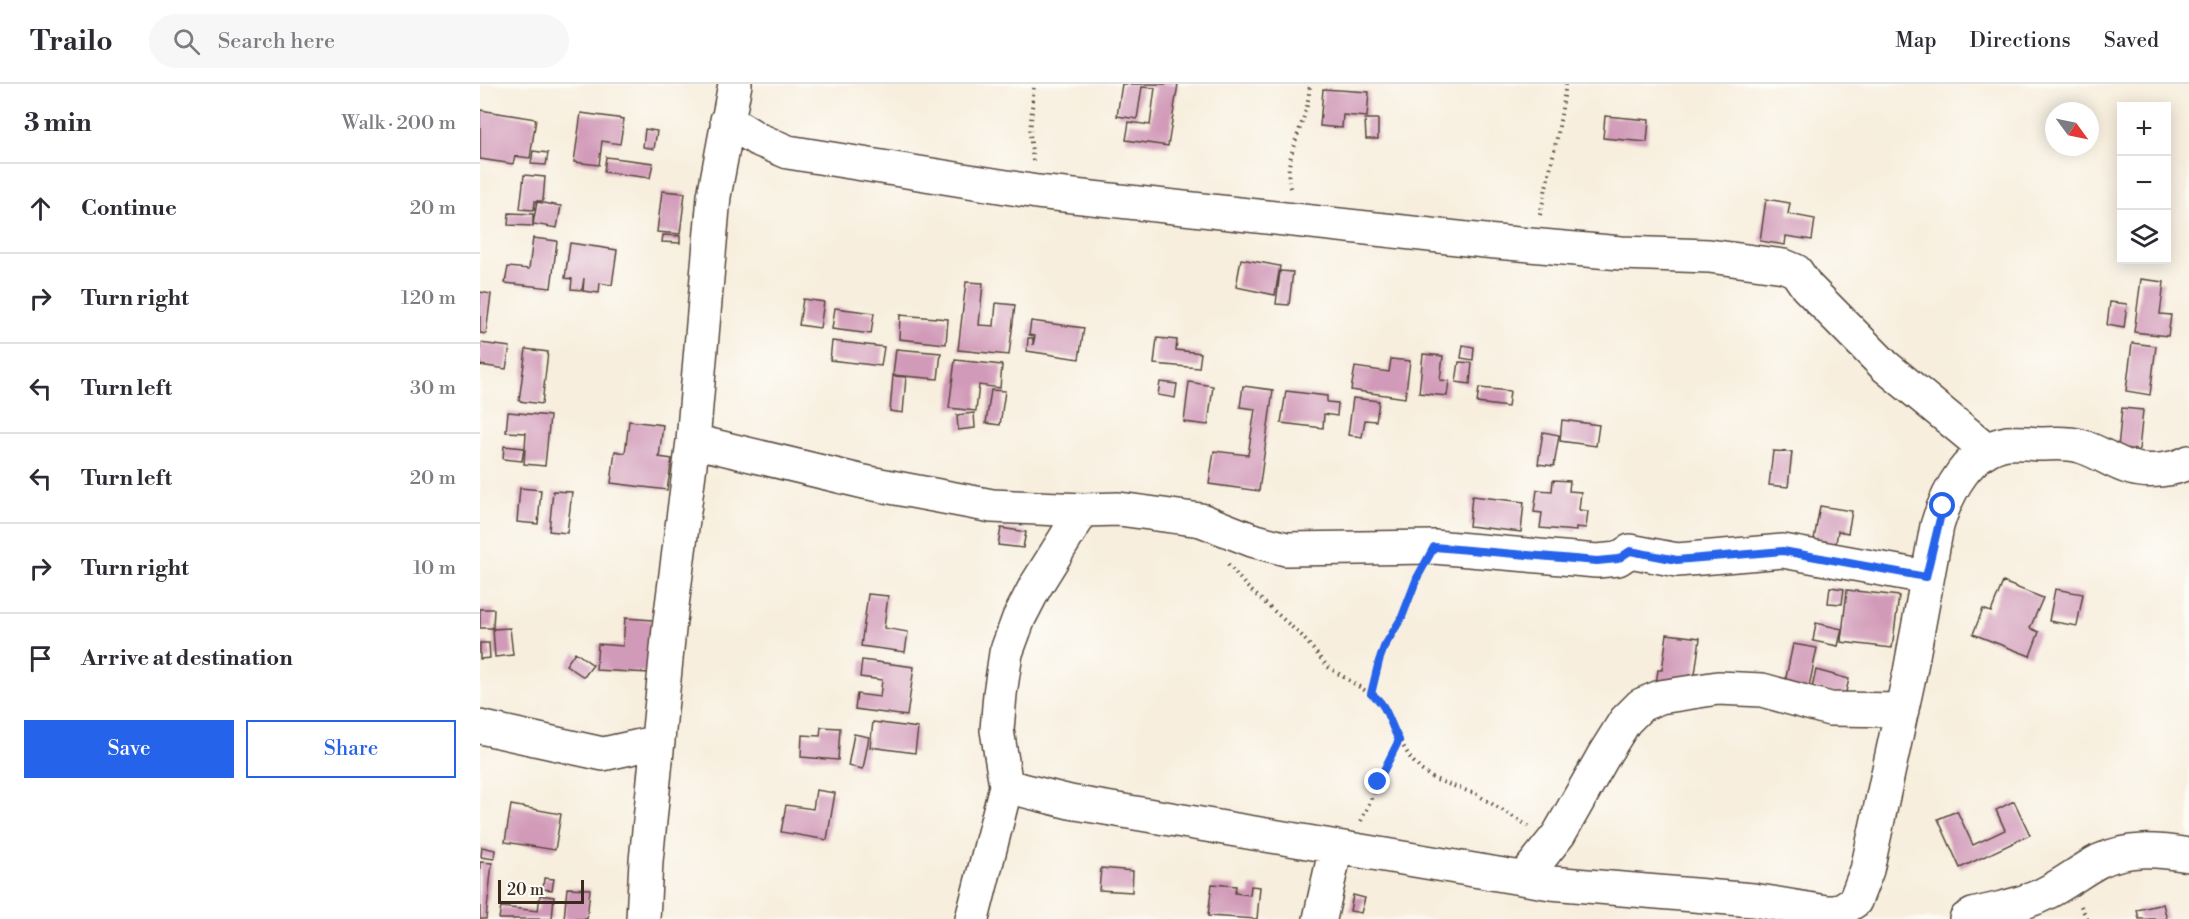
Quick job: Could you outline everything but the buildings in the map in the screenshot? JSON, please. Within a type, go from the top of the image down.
[{"type":"street","points":[[643,919],[646,861],[669,629],[693,441],[714,196],[735,84]]},
{"type":"street","points":[[727,120],[757,139],[788,152],[1037,192],[1534,245],[1621,253],[1709,256],[1790,268],[1885,366],[1987,450]]},
{"type":"street","points":[[693,441],[864,482],[992,506],[1083,510],[1119,509],[1201,520],[1266,545],[1286,549],[1434,547],[1597,561],[1618,559],[1630,551],[1677,560],[1783,551],[1926,577]]},
{"type":"street","points":[[1006,786],[1070,802],[1551,883],[1753,900],[1846,913],[1860,892],[1867,870],[1902,710],[1926,577],[1943,506],[1975,458],[1987,450],[2008,443],[2070,444],[2088,449],[2131,468],[2163,469],[2189,462]]},
{"type":"street","points":[[972,919],[1006,786],[997,730],[1006,653],[1019,618],[1035,587],[1083,510]]},
{"type":"street","points":[[1524,878],[1554,842],[1625,721],[1641,705],[1660,697],[1729,688],[1762,690],[1830,709],[1902,710]]},
{"type":"street","points":[[480,727],[603,754],[658,742]]},
{"type":"street","points":[[1320,919],[1347,849]]},
{"type":"street","points":[[1966,919],[2038,897],[2098,862],[2118,854],[2134,850],[2189,855]]},
{"type":"path","points":[[1034,84],[1030,134],[1037,192]]},
{"type":"path","points":[[1303,221],[1289,185],[1288,171],[1290,156],[1306,111],[1310,84]]},
{"type":"path","points":[[1534,245],[1566,84]]},
{"type":"path","points":[[1226,530],[1227,559],[1234,573],[1302,636],[1328,668],[1371,694],[1383,705],[1391,726],[1411,759],[1434,779],[1476,794],[1554,842]]},
{"type":"path","points":[[1371,694],[1384,647],[1402,617],[1417,578],[1434,547]]},
{"type":"path","points":[[1347,849],[1399,740]]},
{"type":"route","points":[[1378,782],[1399,740],[1380,700],[1371,694],[1374,681],[1384,647],[1402,617],[1417,578],[1434,547],[1597,561],[1618,559],[1630,551],[1677,560],[1783,551],[1926,577],[1943,506]]}]
